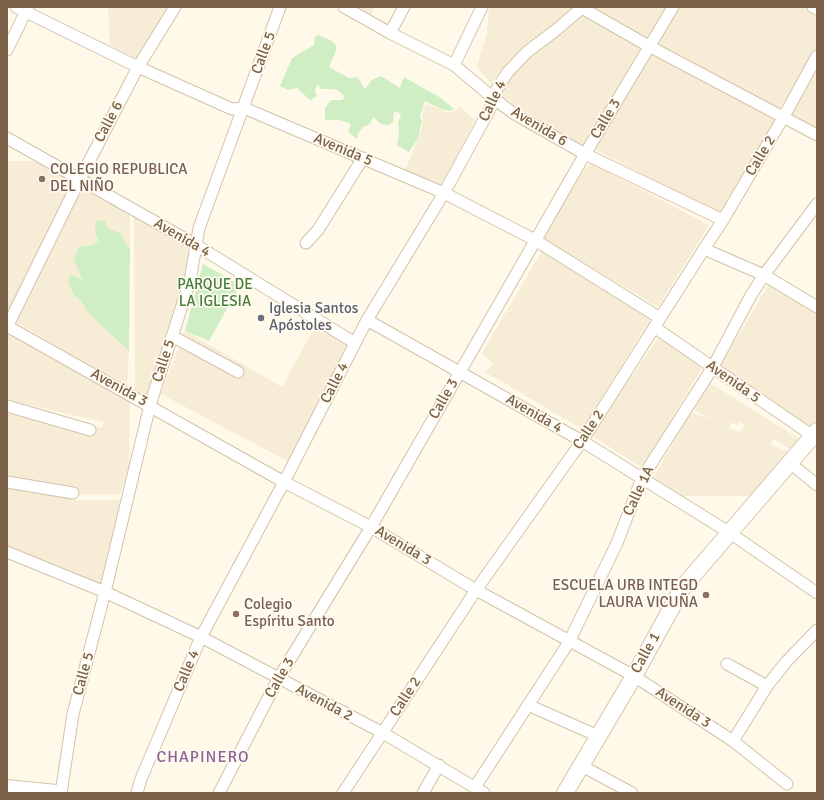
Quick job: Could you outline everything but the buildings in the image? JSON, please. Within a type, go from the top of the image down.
[{"type":"street","name":"Calle 6","points":[[7,326],[80,179],[138,67],[175,7]]},
{"type":"street","name":"Calle 5","points":[[61,793],[73,714],[105,592],[150,405],[190,281],[199,228],[280,7]]},
{"type":"street","name":"Avenida 6","points":[[344,7],[390,33],[454,65],[513,113],[585,154],[723,220]]},
{"type":"street","points":[[390,33],[404,7]]},
{"type":"street","points":[[454,65],[482,7]]},
{"type":"street","points":[[582,7],[649,46],[817,136]]},
{"type":"street","name":"Calle 4","points":[[137,793],[141,779],[201,637],[284,482],[367,320],[444,193],[492,105],[492,97],[507,72],[527,52],[556,30],[582,7]]},
{"type":"street","name":"Calle 3","points":[[218,793],[278,679],[371,527],[535,240],[672,7]]},
{"type":"street","points":[[813,7],[817,9]]},
{"type":"street","name":"Avenida 5","points":[[23,9],[138,67],[232,109],[244,108],[444,193],[535,240],[660,318]]},
{"type":"street","points":[[7,50],[23,9]]},
{"type":"street","name":"Calle 2","points":[[343,793],[476,590],[582,441],[723,220],[783,118],[817,56]]},
{"type":"street","name":"Avenida 4","points":[[7,138],[196,246],[355,343]]},
{"type":"street","points":[[306,244],[318,230],[363,158]]},
{"type":"street","name":"Calle 1A","points":[[480,790],[528,705],[569,642],[617,543],[642,478],[712,367],[764,275],[817,204]]},
{"type":"street","points":[[704,249],[764,275],[815,303]]},
{"type":"street","name":"Avenida 4","points":[[367,320],[582,441],[730,533],[817,593]]},
{"type":"street","name":"Avenida 3","points":[[7,326],[150,405],[284,482],[371,527],[476,590],[569,642],[634,676],[732,741],[787,784]]},
{"type":"street","name":"Avenida 5","points":[[654,327],[712,367],[815,434]]},
{"type":"street","points":[[172,336],[238,372]]},
{"type":"street","points":[[7,406],[90,430]]},
{"type":"street","name":"Calle 1","points":[[565,793],[634,676],[683,587],[815,434]]},
{"type":"street","points":[[790,463],[817,485]]},
{"type":"street","points":[[7,482],[73,493]]},
{"type":"street","name":"Avenida 2","points":[[7,552],[105,592],[201,637],[278,679],[383,733],[480,790]]},
{"type":"street","points":[[732,741],[767,686],[786,662],[817,630]]},
{"type":"street","points":[[727,664],[767,686]]},
{"type":"street","points":[[528,705],[598,736]]},
{"type":"street","points":[[423,793],[439,765]]},
{"type":"street","points":[[582,766],[632,793]]},
{"type":"street","points":[[7,788],[56,793]]},
{"type":"shaded area","points":[[108,7],[168,7],[140,60],[110,45]]},
{"type":"shaded area","points":[[353,7],[374,7],[370,16]]},
{"type":"shaded area","points":[[489,7],[580,7],[500,70],[491,84],[477,66],[487,33]]},
{"type":"shaded area","points":[[587,7],[669,7],[648,42]]},
{"type":"shaded area","points":[[675,7],[807,7],[817,13],[817,48],[778,111],[653,42]]},
{"type":"shaded area","points":[[582,11],[642,46],[583,148],[496,92],[540,45],[547,45]]},
{"type":"shaded area","points":[[651,48],[780,120],[720,214],[594,149]]},
{"type":"shaded area","points":[[817,63],[817,131],[787,116]]},
{"type":"shaded area","points":[[426,104],[450,113],[460,107],[475,120],[441,186],[405,170],[421,132],[423,119],[422,115]]},
{"type":"shaded area","points":[[7,161],[39,161],[72,181],[7,315]]},
{"type":"shaded area","points":[[590,163],[709,225],[658,307],[544,239],[557,209]]},
{"type":"shaded area","points":[[83,187],[130,211],[130,248],[125,242],[121,233],[109,229],[95,232],[98,241],[92,245],[79,247],[79,271],[82,281],[74,295],[81,301],[89,314],[129,351],[127,386],[17,322]]},
{"type":"shaded area","points":[[134,214],[196,246],[147,398],[135,393]]},
{"type":"shaded area","points":[[542,251],[651,318],[582,429],[485,372],[493,364],[482,353]]},
{"type":"shaded area","points":[[770,282],[817,311],[817,422],[810,430],[721,365]]},
{"type":"shaded area","points":[[316,325],[352,345],[289,462],[161,394],[185,331],[282,387]]},
{"type":"shaded area","points":[[8,333],[130,400],[129,468],[120,494],[54,495],[75,500],[121,500],[102,587],[7,549],[7,407],[102,428],[104,422],[7,400]]},
{"type":"shaded area","points":[[659,337],[702,368],[649,457],[641,467],[591,435]]},
{"type":"shaded area","points":[[710,383],[798,438],[791,449],[773,439],[770,445],[790,453],[754,496],[677,496],[652,480],[691,412],[710,419],[694,409]],"holes":[[[732,422],[737,425],[740,422],[745,425],[740,432],[729,428]]]},
{"type":"green space","points":[[318,35],[330,40],[336,45],[336,51],[329,67],[349,78],[357,77],[365,89],[372,80],[381,76],[400,88],[404,77],[438,96],[454,109],[450,111],[441,109],[425,101],[420,115],[422,121],[418,138],[409,152],[397,145],[399,134],[398,123],[401,114],[394,111],[393,122],[388,125],[381,124],[373,117],[367,126],[363,127],[358,134],[357,139],[348,132],[351,124],[339,120],[325,120],[325,108],[331,100],[342,100],[345,97],[338,90],[320,89],[319,85],[316,87],[315,91],[317,96],[310,100],[297,88],[288,90],[280,86],[292,58],[314,45],[315,37]]},
{"type":"green space","points":[[104,220],[109,229],[121,233],[125,242],[130,248],[129,351],[89,314],[81,301],[74,295],[68,282],[71,274],[82,280],[74,258],[79,247],[92,245],[98,241],[95,232],[96,221]]},
{"type":"green space","name":"PARQUE DE LA IGLESIA","points":[[203,264],[240,285],[209,341],[185,331]]},
{"type":"place","name":"COLEGIO REPUBLICA DEL NIÑO","points":[[42,179]]},
{"type":"place","name":"Iglesia Santos Apóstoles","points":[[261,318]]},
{"type":"place","name":"ESCUELA URB INTEGD LAURA VICUÑA","points":[[706,595]]},
{"type":"place","name":"Colegio Espíritu Santo","points":[[236,614]]},
{"type":"district","name":"CHAPINERO","points":[[203,758]]}]
